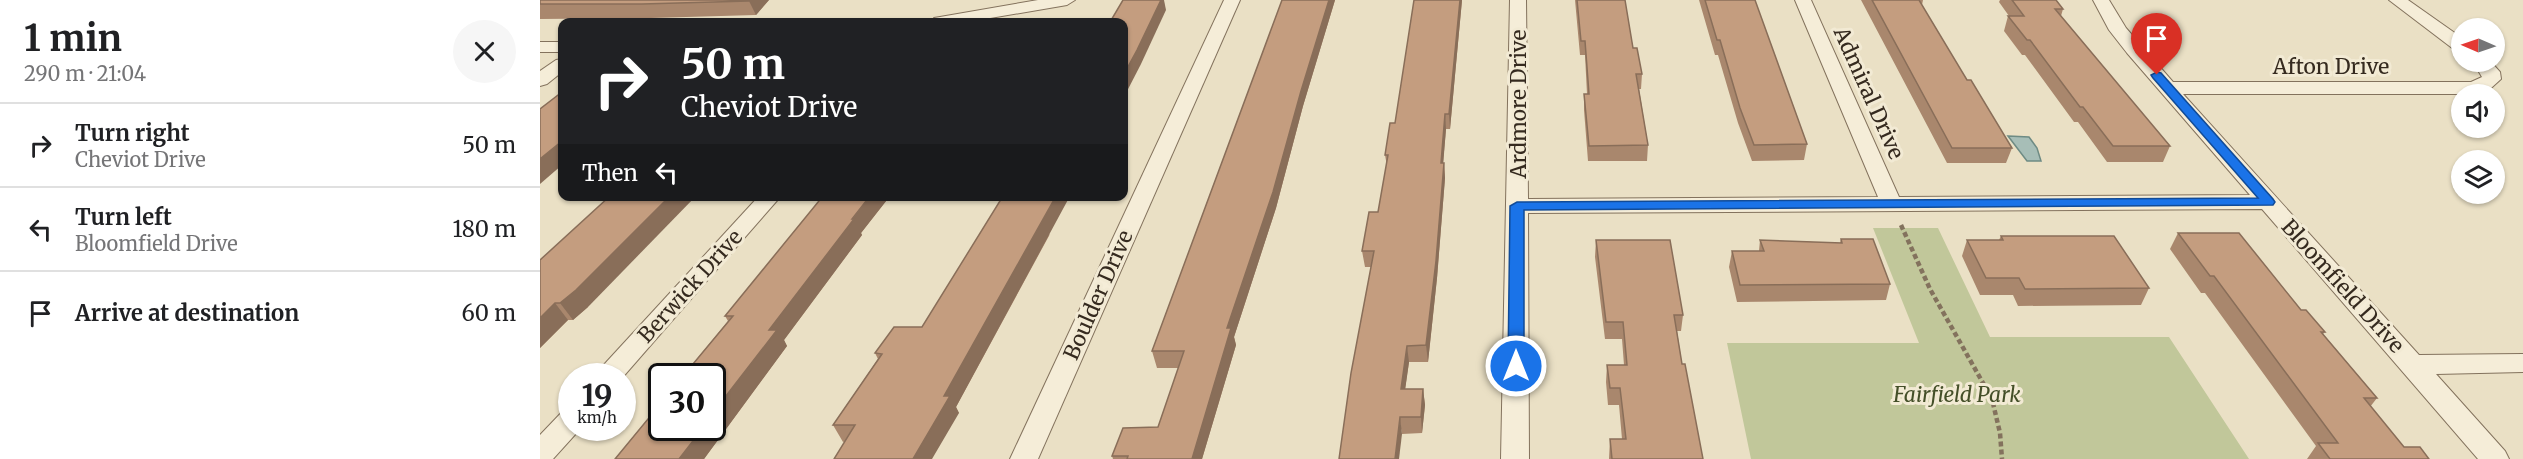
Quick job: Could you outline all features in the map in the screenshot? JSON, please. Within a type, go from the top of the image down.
[{"type":"street","points":[[963,18],[1066,0]]},
{"type":"street","name":"Boulder Drive","points":[[1024,459],[1232,0]]},
{"type":"street","name":"Ardmore Drive","points":[[1515,459],[1518,0]]},
{"type":"street","name":"Admiral Drive","points":[[1803,0],[1892,205]]},
{"type":"street","name":"Bloomfield Drive","points":[[2101,0],[2118,30],[2495,459]]},
{"type":"street","points":[[2397,0],[2451,39]]},
{"type":"street","points":[[540,47],[558,47]]},
{"type":"street","points":[[540,80],[558,67]]},
{"type":"street","name":"Afton Drive","points":[[2168,88],[2454,89],[2483,85],[2492,79],[2491,72]]},
{"type":"street","name":"Berwick Drive","points":[[621,363],[766,201]]},
{"type":"street","points":[[1517,206],[2269,202]]},
{"type":"street","points":[[2412,365],[2523,363]]},
{"type":"street","points":[[540,454],[558,434]]},
{"type":"path","points":[[1892,205],[1930,289],[1992,399],[2000,433],[2002,459]]},
{"type":"green space","name":"Fairfield Park","points":[[1873,228],[1938,228],[1990,337],[2169,337],[2249,459],[1751,459],[1727,343],[1919,343]]},
{"type":"water","points":[[2008,136],[2029,137],[2037,148],[2041,161],[2027,161]]},
{"type":"building","points":[[540,0],[749,0],[749,1],[540,4]]},
{"type":"building","points":[[1123,0],[1161,0],[1128,67],[1128,18],[1112,18]]},
{"type":"building","points":[[1282,0],[1329,0],[1273,192],[1227,328],[1231,328],[1192,459],[1127,459],[1128,456],[1112,456],[1123,428],[1158,427],[1184,351],[1152,351]]},
{"type":"building","points":[[1414,0],[1460,0],[1449,114],[1445,114],[1441,163],[1444,163],[1436,261],[1426,345],[1407,346],[1401,389],[1423,389],[1421,417],[1400,417],[1395,459],[1339,459],[1351,373],[1374,251],[1362,251],[1369,212],[1378,212],[1388,155],[1385,155],[1390,123],[1395,123]]},
{"type":"building","points":[[1577,0],[1625,0],[1633,48],[1637,48],[1642,74],[1636,74],[1648,145],[1589,146],[1584,94],[1589,94],[1585,41],[1581,41]]},
{"type":"building","points":[[1705,0],[1755,0],[1807,144],[1754,145]]},
{"type":"building","points":[[1872,0],[1919,0],[1967,80],[1971,80],[2012,148],[1952,148]]},
{"type":"building","points":[[2012,0],[2056,0],[2063,9],[2055,9],[2170,146],[2113,146],[2083,107],[2080,107],[2030,40],[2027,40],[2008,16],[2024,16]]},
{"type":"building","points":[[558,95],[558,144],[540,159],[540,109]]},
{"type":"building","points":[[605,201],[665,201],[576,290],[560,303],[555,303],[540,318],[540,260]]},
{"type":"building","points":[[819,201],[866,201],[769,330],[777,330],[726,396],[726,363],[694,363],[733,316],[725,316]]},
{"type":"building","points":[[1000,201],[1053,201],[944,396],[950,396],[913,459],[834,459],[855,425],[833,425],[882,354],[875,353],[894,327],[922,327]]},
{"type":"building","points":[[2178,233],[2239,233],[2301,310],[2306,310],[2325,332],[2321,332],[2377,398],[2364,398],[2404,447],[2420,447],[2429,459],[2330,459],[2318,443],[2338,443],[2214,276],[2210,276]]},
{"type":"building","points":[[2001,236],[2114,236],[2149,288],[2025,289],[2019,278],[1986,278],[1967,240],[2003,240]]},
{"type":"building","points":[[1841,239],[1873,239],[1890,284],[1740,285],[1732,251],[1764,251],[1760,240],[1842,243]]},
{"type":"building","points":[[1596,240],[1670,240],[1683,315],[1674,315],[1682,364],[1685,364],[1703,459],[1612,459],[1610,439],[1626,439],[1620,388],[1610,388],[1607,365],[1627,365],[1623,322],[1606,322]]},
{"type":"building","points":[[648,419],[648,441],[693,441],[679,459],[615,459],[630,441],[636,441],[636,434]]},
{"type":"route","points":[[1516,366],[1517,206],[2269,202],[2157,75]]}]
